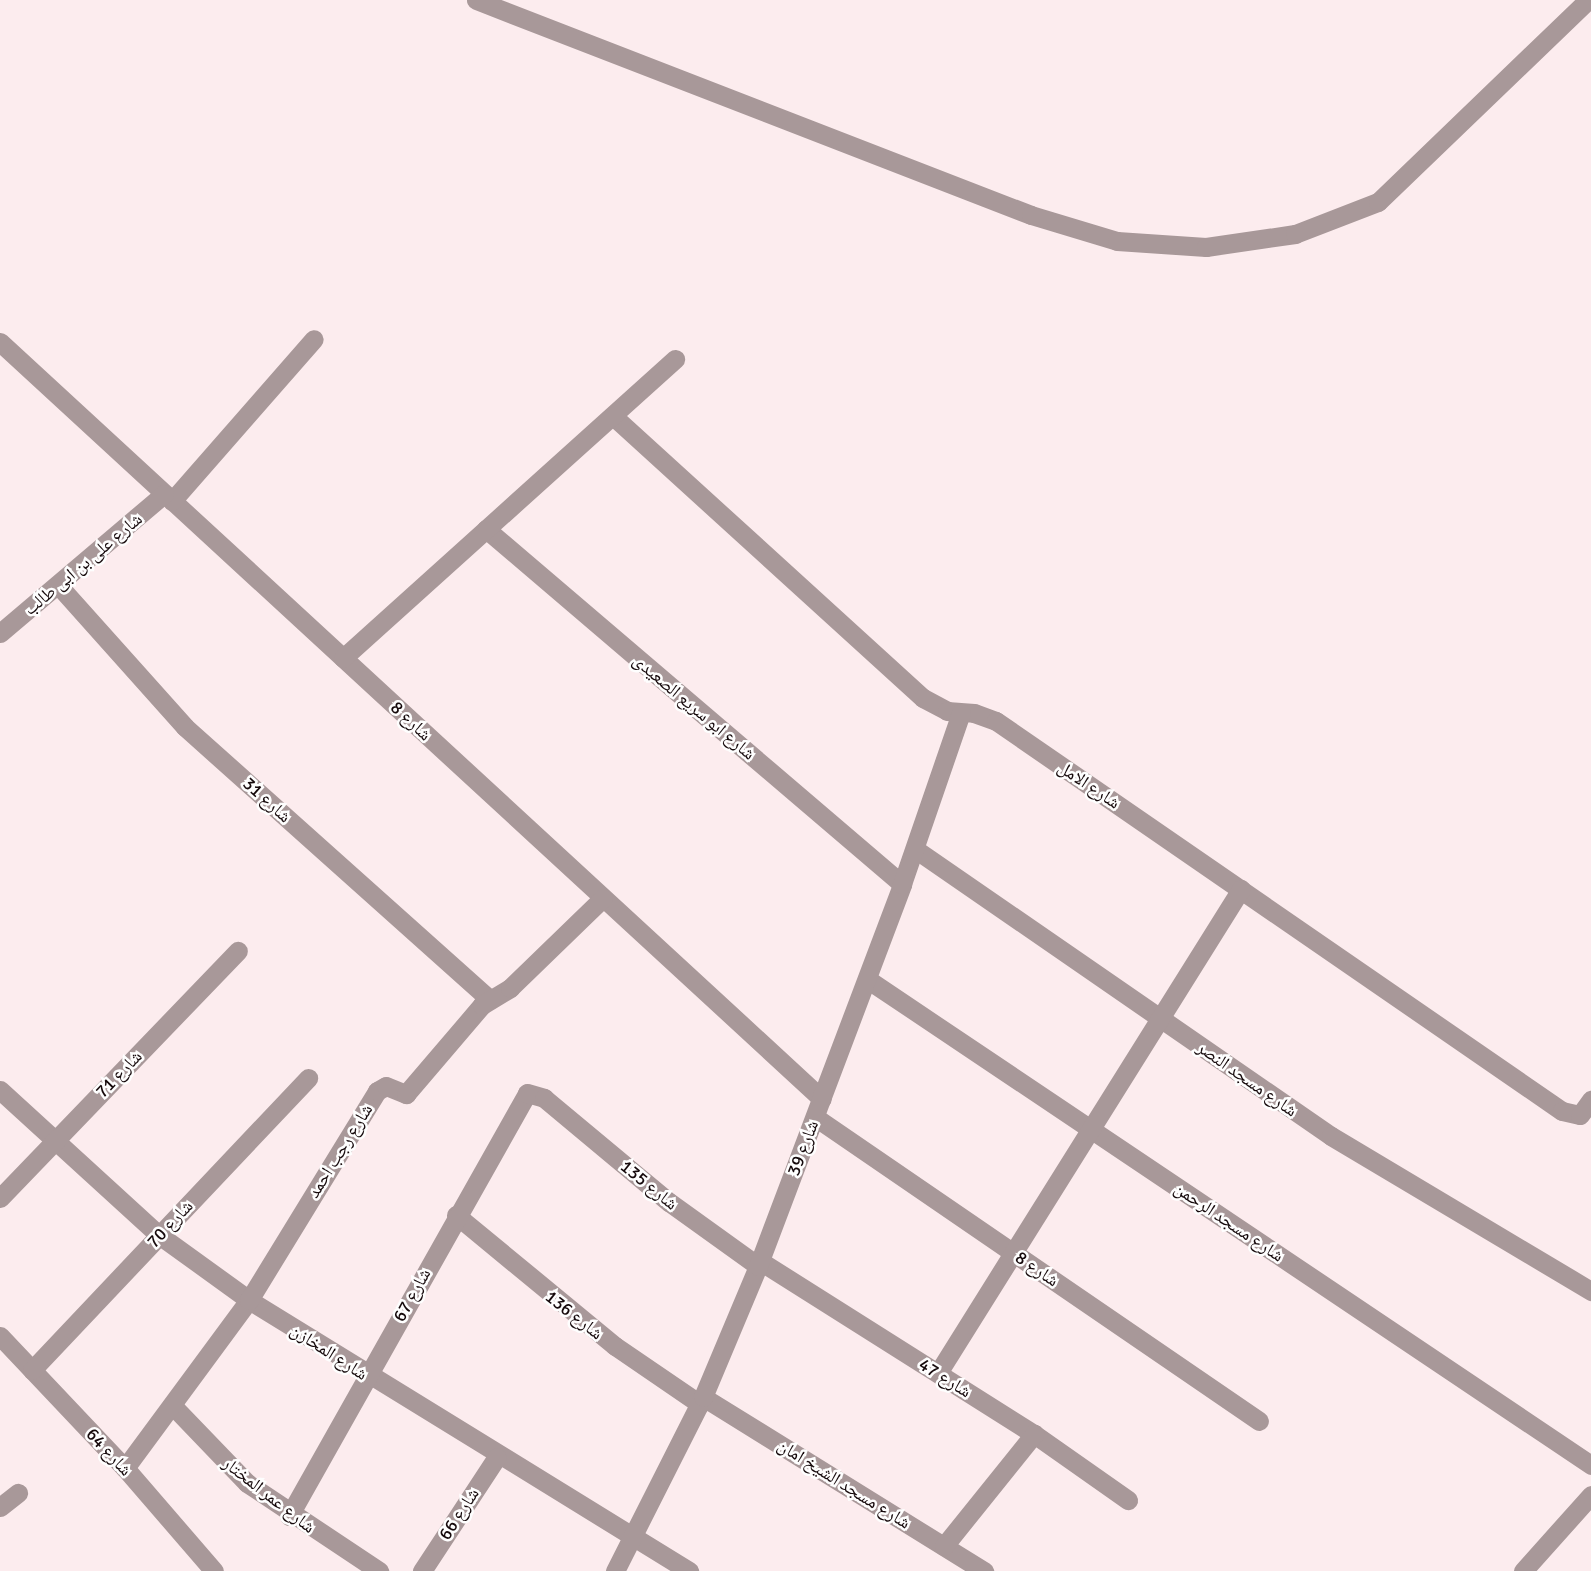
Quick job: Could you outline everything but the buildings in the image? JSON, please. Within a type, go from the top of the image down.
[{"type":"street","points":[[477,0],[1031,215],[1117,241],[1206,247],[1294,234],[1378,202],[1588,0]]},
{"type":"street","name":"شارع على بن ابى طالب","points":[[0,633],[168,497],[314,339]]},
{"type":"street","name":"شارع 8","points":[[0,342],[603,898],[818,1108],[1014,1253],[1259,1421]]},
{"type":"street","points":[[343,658],[676,359]]},
{"type":"street","name":"شارع الامل","points":[[613,416],[923,698],[947,711],[996,722],[1562,1111],[1580,1115],[1591,1100]]},
{"type":"street","name":"شارع ابو سريع الصعيدى","points":[[486,529],[902,884]]},
{"type":"street","name":"شارع 31","points":[[59,586],[185,727],[490,999]]},
{"type":"street","name":"شارع 39","points":[[615,1571],[701,1401],[759,1264],[915,849],[961,713]]},
{"type":"street","name":"شارع مسجد النصر","points":[[915,849],[1331,1136],[1591,1291]]},
{"type":"street","points":[[938,1373],[1241,889]]},
{"type":"street","name":"شارع رجب احمد","points":[[125,1468],[248,1300],[377,1091],[386,1086],[406,1094],[490,999],[510,988],[603,898]]},
{"type":"street","name":"شارع 71","points":[[0,1198],[238,950]]},
{"type":"street","name":"شارع مسجد الرحمن","points":[[867,979],[1591,1465]]},
{"type":"street","name":"شارع 70","points":[[32,1370],[308,1078]]},
{"type":"street","name":"شارع المخازن","points":[[0,1090],[159,1235],[248,1300],[497,1457],[689,1571]]},
{"type":"street","name":"شارع 67","points":[[289,1516],[520,1100],[527,1093],[544,1098]]},
{"type":"street","name":"شارع 135","points":[[544,1098],[669,1202],[759,1264]]},
{"type":"street","name":"شارع 136","points":[[456,1215],[614,1346],[701,1401]]},
{"type":"street","name":"شارع 47","points":[[759,1264],[1034,1434],[1128,1500]]},
{"type":"street","name":"شارع 64","points":[[0,1336],[125,1468],[214,1571]]},
{"type":"street","name":"شارع مسجد الشيخ امان","points":[[701,1401],[984,1571]]},
{"type":"street","name":"شارع عمر المختار","points":[[172,1405],[237,1474],[289,1516],[379,1571]]},
{"type":"street","points":[[944,1546],[1034,1434]]},
{"type":"street","name":"شارع 66","points":[[422,1571],[497,1457]]},
{"type":"street","points":[[0,1507],[18,1493]]},
{"type":"street","points":[[1523,1571],[1591,1495]]}]
